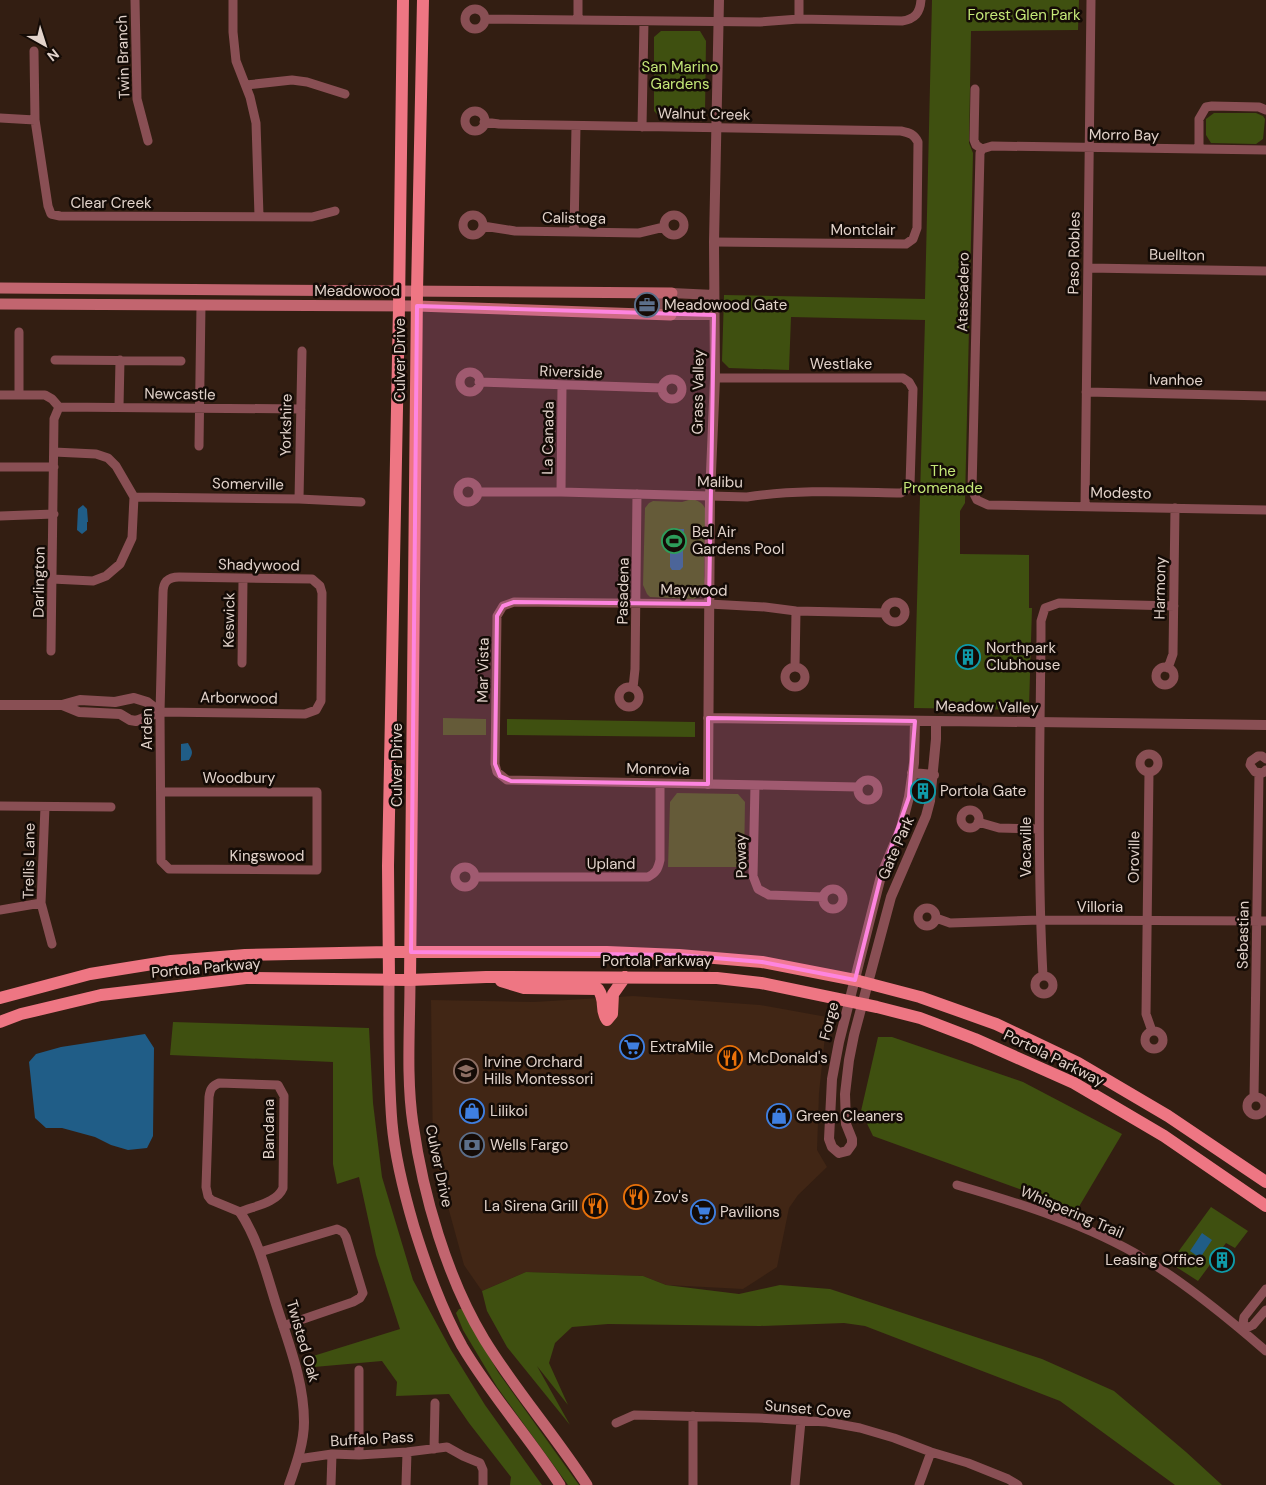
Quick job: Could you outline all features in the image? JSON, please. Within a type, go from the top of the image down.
[{"type":"main road","name":"Culver Drive","points":[[403,0],[388,850],[389,1072],[392,1125],[405,1197],[423,1257],[437,1294],[462,1345],[502,1405],[560,1485]]},
{"type":"main road","name":"Culver Drive","points":[[423,0],[417,292],[410,980],[410,1067],[413,1123],[431,1212],[458,1286],[483,1337],[509,1378],[587,1485]]},
{"type":"main road","name":"Meadowood","points":[[0,288],[668,293]]},
{"type":"main road","name":"Meadowood","points":[[0,304],[417,306],[667,314]]},
{"type":"main road","name":"Portola Parkway","points":[[0,998],[90,974],[171,961],[244,955],[389,952],[607,952],[679,955],[762,962],[854,980],[920,997],[996,1024],[1078,1063],[1168,1116],[1266,1182]]},
{"type":"main road","name":"Portola Parkway","points":[[0,1022],[21,1014],[101,995],[246,978],[410,980],[486,977],[625,977],[717,978],[762,983],[863,1003],[920,1018],[975,1039],[1074,1083],[1164,1136],[1266,1206]]},
{"type":"main road","points":[[486,977],[524,988],[598,989],[603,996],[603,1014],[607,1020],[612,1014],[613,994],[625,977]]},
{"type":"street","name":"Twin Branch","points":[[135,0],[137,100],[148,141]]},
{"type":"street","points":[[234,0],[233,32],[236,61],[250,97],[258,137],[259,216]]},
{"type":"street","points":[[578,0],[578,20]]},
{"type":"street","name":"Grass Valley","points":[[708,784],[710,496],[715,378],[714,242],[719,0]]},
{"type":"street","points":[[799,0],[799,19]]},
{"type":"street","points":[[484,19],[719,22],[760,22],[799,19],[902,21],[916,16],[921,0]]},
{"type":"street","name":"Paso Robles","points":[[1086,506],[1091,0]]},
{"type":"street","points":[[642,127],[644,21]]},
{"type":"street","name":"Clear Creek","points":[[34,51],[35,120],[48,206],[51,214],[60,216],[312,217],[334,211]]},
{"type":"street","points":[[246,85],[292,80],[307,82],[345,94]]},
{"type":"street","name":"Atascadero","points":[[975,89],[974,140],[976,145],[982,149],[980,153],[972,490],[977,500]]},
{"type":"street","points":[[1199,149],[1199,119],[1206,107],[1259,107],[1266,110]]},
{"type":"street","points":[[0,118],[35,120]]},
{"type":"street","name":"Walnut Creek","points":[[484,122],[576,126],[901,131],[910,133],[918,142]]},
{"type":"street","points":[[574,232],[576,126]]},
{"type":"street","name":"Montclair","points":[[714,242],[906,244],[913,240],[917,228],[918,142]]},
{"type":"street","name":"Morro Bay","points":[[982,149],[992,146],[1266,150]]},
{"type":"street","name":"Calistoga","points":[[483,226],[515,231],[639,233],[664,227]]},
{"type":"street","name":"Buellton","points":[[1088,268],[1266,270]]},
{"type":"street","points":[[667,314],[668,293]]},
{"type":"street","name":"Meadowood","points":[[668,293],[714,295]]},
{"type":"street","points":[[199,446],[200,306]]},
{"type":"street","name":"Meadowood","points":[[667,314],[714,315]]},
{"type":"street","points":[[19,332],[19,395]]},
{"type":"street","name":"Yorkshire","points":[[299,499],[302,351]]},
{"type":"street","points":[[55,360],[181,361]]},
{"type":"street","points":[[119,407],[120,360]]},
{"type":"street","name":"Westlake","points":[[715,378],[903,378],[909,382],[913,389],[912,437]]},
{"type":"street","name":"Riverside","points":[[479,382],[662,388]]},
{"type":"street","name":"La Canada","points":[[560,492],[562,385]]},
{"type":"street","name":"Ivanhoe","points":[[1086,392],[1266,396]]},
{"type":"street","points":[[0,395],[44,395],[52,399],[59,407]]},
{"type":"street","name":"Newcastle","points":[[59,407],[301,409]]},
{"type":"street","name":"Darlington","points":[[51,651],[54,419],[59,407]]},
{"type":"street","name":"Malibu","points":[[478,492],[560,492],[747,497],[794,492],[901,493],[910,484],[912,437]]},
{"type":"street","points":[[52,579],[93,581],[106,576],[120,564],[132,538],[134,497],[116,466],[108,458],[96,454],[54,452]]},
{"type":"street","points":[[0,467],[54,467]]},
{"type":"street","name":"Pasadena","points":[[633,688],[635,670],[638,494]]},
{"type":"street","name":"Somerville","points":[[134,497],[299,499],[361,502]]},
{"type":"street","name":"Modesto","points":[[977,500],[988,505],[1266,510]]},
{"type":"street","name":"Harmony","points":[[1168,668],[1173,654],[1175,508]]},
{"type":"street","points":[[0,516],[54,514]]},
{"type":"street","name":"Shadywood","points":[[163,585],[172,577],[312,579],[320,586],[322,593],[321,701],[316,710]]},
{"type":"street","name":"Keswick","points":[[242,663],[243,579]]},
{"type":"street","name":"Arden","points":[[163,585],[160,712],[161,861],[169,869]]},
{"type":"street","name":"Maywood","points":[[503,606],[514,602],[709,604],[765,607],[796,611],[885,613]]},
{"type":"street","name":"Vacaville","points":[[1043,976],[1040,920],[1040,722],[1041,621],[1045,608],[1059,603],[1174,606]]},
{"type":"street","name":"Mar Vista","points":[[496,735],[497,616],[503,606]]},
{"type":"street","points":[[795,667],[796,611]]},
{"type":"street","name":"Arborwood","points":[[0,705],[62,705],[80,700],[115,702],[134,698],[147,702],[160,712]]},
{"type":"street","name":"Arborwood","points":[[62,705],[79,712],[120,714],[136,721],[160,712],[305,714],[316,710]]},
{"type":"street","name":"Meadow Valley","points":[[708,718],[1266,726]]},
{"type":"street","name":"Gate Park","points":[[854,980],[881,876],[901,828],[909,796],[915,721]]},
{"type":"street","name":"Gate Park","points":[[868,984],[891,897],[926,816],[930,801],[934,775],[936,721]]},
{"type":"street","name":"Monrovia","points":[[496,735],[495,768],[500,776],[507,780],[858,787]]},
{"type":"street","name":"Sebastian","points":[[1254,1097],[1261,921],[1262,772],[1252,769],[1251,761],[1258,756],[1266,759]]},
{"type":"street","name":"Oroville","points":[[1149,772],[1146,1014],[1152,1031]]},
{"type":"street","points":[[912,773],[934,775]]},
{"type":"street","name":"Upland","points":[[475,877],[648,877],[655,873],[660,860],[660,783]]},
{"type":"street","name":"Poway","points":[[755,784],[753,876],[758,889],[769,895],[823,896]]},
{"type":"street","name":"Woodbury","points":[[161,792],[317,792]]},
{"type":"street","name":"Kingswood","points":[[169,869],[316,870],[317,792]]},
{"type":"street","points":[[0,806],[111,808]]},
{"type":"street","name":"Trellis Lane","points":[[44,807],[41,903],[52,944]]},
{"type":"street","points":[[978,822],[999,828],[1040,830]]},
{"type":"street","points":[[0,910],[41,903]]},
{"type":"street","name":"Villoria","points":[[936,918],[950,923],[1040,920],[1261,921]]},
{"type":"street","name":"Forge","points":[[854,980],[832,1079],[830,1143],[835,1151],[839,1153],[847,1151],[852,1144],[846,1124],[845,1094],[849,1060],[868,984]]},
{"type":"street","name":"Bandana","points":[[219,1083],[271,1083],[278,1085],[284,1096],[282,1188],[280,1195],[274,1199],[240,1212],[211,1200],[208,1196],[206,1187],[210,1090],[219,1083]]},
{"type":"street","name":"Whispering Trail","points":[[957,1185],[999,1197],[1079,1226],[1144,1258],[1209,1303],[1266,1351]]},
{"type":"street","name":"Twisted Oak","points":[[240,1212],[251,1228],[260,1252],[303,1396],[304,1425],[298,1458],[289,1485]]},
{"type":"street","points":[[260,1252],[337,1229],[343,1232],[346,1237],[355,1264],[363,1292],[360,1298],[283,1326]]},
{"type":"street","points":[[1242,1330],[1244,1317],[1266,1289]]},
{"type":"street","points":[[1242,1330],[1253,1325],[1266,1310]]},
{"type":"street","points":[[359,1370],[359,1456]]},
{"type":"street","points":[[434,1449],[435,1402]]},
{"type":"street","name":"Sunset Cove","points":[[616,1423],[634,1416],[694,1416],[827,1422],[860,1428],[894,1438],[968,1463],[1018,1485]]},
{"type":"street","points":[[692,1485],[694,1416]]},
{"type":"street","points":[[795,1485],[801,1421]]},
{"type":"street","name":"Buffalo Pass","points":[[298,1458],[332,1454],[359,1456],[434,1449],[447,1446],[463,1456],[480,1463],[483,1470],[483,1485]]},
{"type":"street","points":[[406,1452],[406,1485]]},
{"type":"street","points":[[920,1485],[931,1452]]},
{"type":"street","points":[[331,1485],[332,1454]]},
{"type":"highlighted area","points":[[417,306],[714,315],[709,604],[514,602],[503,606],[497,616],[495,764],[500,776],[511,781],[708,784],[708,718],[915,721],[909,797],[881,876],[855,980],[762,962],[679,955],[411,952]]},
{"type":"shaded area","points":[[633,996],[760,1005],[827,1017],[819,1093],[817,1150],[827,1167],[798,1195],[789,1208],[777,1267],[743,1289],[666,1285],[643,1276],[526,1272],[482,1291],[464,1265],[433,1152],[431,1000],[534,1002]]},
{"type":"green space","points":[[932,0],[1079,0],[1078,30],[971,31],[969,143],[973,153],[965,503],[960,511],[960,554],[1029,555],[1029,608],[1032,608],[1029,707],[1025,710],[914,708],[925,320],[791,317],[789,370],[729,368],[722,361],[724,295],[925,299]]},
{"type":"green space","name":"San Marino Gardens","points":[[661,31],[700,31],[706,41],[705,113],[698,118],[660,117],[654,111],[654,37]]},
{"type":"green space","points":[[1214,113],[1256,113],[1263,116],[1265,119],[1263,139],[1256,144],[1211,143],[1206,135],[1206,119]]},
{"type":"green space","name":"Bel Air Gardens Pool","points":[[692,499],[700,502],[706,511],[704,576],[706,587],[704,593],[694,599],[650,597],[643,585],[645,508],[653,501],[682,502]]},
{"type":"green space","points":[[443,718],[486,719],[486,735],[443,735]]},
{"type":"green space","points":[[507,719],[695,722],[695,737],[507,735]]},
{"type":"green space","points":[[677,793],[738,794],[745,802],[744,867],[668,867],[670,802]]},
{"type":"green space","points":[[173,1022],[369,1028],[373,1103],[382,1177],[413,1280],[451,1350],[485,1405],[542,1485],[510,1485],[511,1477],[449,1394],[396,1396],[397,1382],[382,1361],[314,1367],[310,1357],[400,1329],[376,1255],[359,1177],[337,1184],[333,1164],[333,1062],[170,1055]]},
{"type":"green space","points":[[878,1037],[892,1037],[1023,1082],[1122,1134],[1077,1210],[873,1136],[861,1111]]},
{"type":"green space","points":[[1211,1207],[1248,1231],[1235,1248],[1226,1243],[1198,1281],[1170,1263]]},
{"type":"green space","points":[[526,1272],[643,1276],[666,1285],[739,1294],[780,1285],[830,1289],[1042,1359],[1114,1391],[1222,1485],[1175,1485],[1060,1401],[865,1326],[844,1323],[760,1326],[608,1324],[572,1327],[555,1343],[549,1363],[568,1405],[537,1366],[570,1425],[507,1347],[487,1311],[482,1291]]},
{"type":"green space","points":[[459,1309],[462,1309],[498,1372],[579,1485],[568,1485],[497,1387],[463,1330],[456,1313]]},
{"type":"water","points":[[83,505],[87,509],[88,522],[87,530],[82,534],[77,530],[78,509]]},
{"type":"water","points":[[669,529],[684,529],[683,543],[680,543],[683,546],[683,567],[680,570],[672,570],[670,567],[670,546],[672,543],[669,543]]},
{"type":"water","points":[[188,743],[192,755],[189,760],[181,761],[181,744]]},
{"type":"water","points":[[145,1034],[154,1048],[153,1136],[147,1148],[128,1150],[111,1145],[95,1137],[62,1128],[46,1128],[35,1118],[29,1062],[36,1054],[61,1047]]},
{"type":"water","points":[[1202,1233],[1212,1240],[1200,1258],[1190,1251]]},
{"type":"place","name":"Meadowood Gate","points":[[647,305]]},
{"type":"place","name":"Bel Air Gardens Pool","points":[[674,541]]},
{"type":"place","name":"Northpark Clubhouse","points":[[968,657]]},
{"type":"place","name":"Portola Gate","points":[[923,791]]},
{"type":"place","name":"ExtraMile","points":[[632,1047]]},
{"type":"place","name":"McDonald's","points":[[730,1058]]},
{"type":"place","name":"Irvine Orchard Hills Montessori","points":[[466,1071]]},
{"type":"place","name":"Lilikoi","points":[[472,1111]]},
{"type":"place","name":"Green Cleaners","points":[[779,1116]]},
{"type":"place","name":"Wells Fargo","points":[[472,1145]]},
{"type":"place","name":"Zov's","points":[[636,1197]]},
{"type":"place","name":"La Sirena Grill","points":[[595,1206]]},
{"type":"place","name":"Pavilions","points":[[703,1212]]},
{"type":"place","name":"Leasing Office","points":[[1222,1260]]},
{"type":"park label","name":"Forest Glen Park","points":[[1024,15]]},
{"type":"park label","name":"The Promenade","points":[[943,480]]}]
